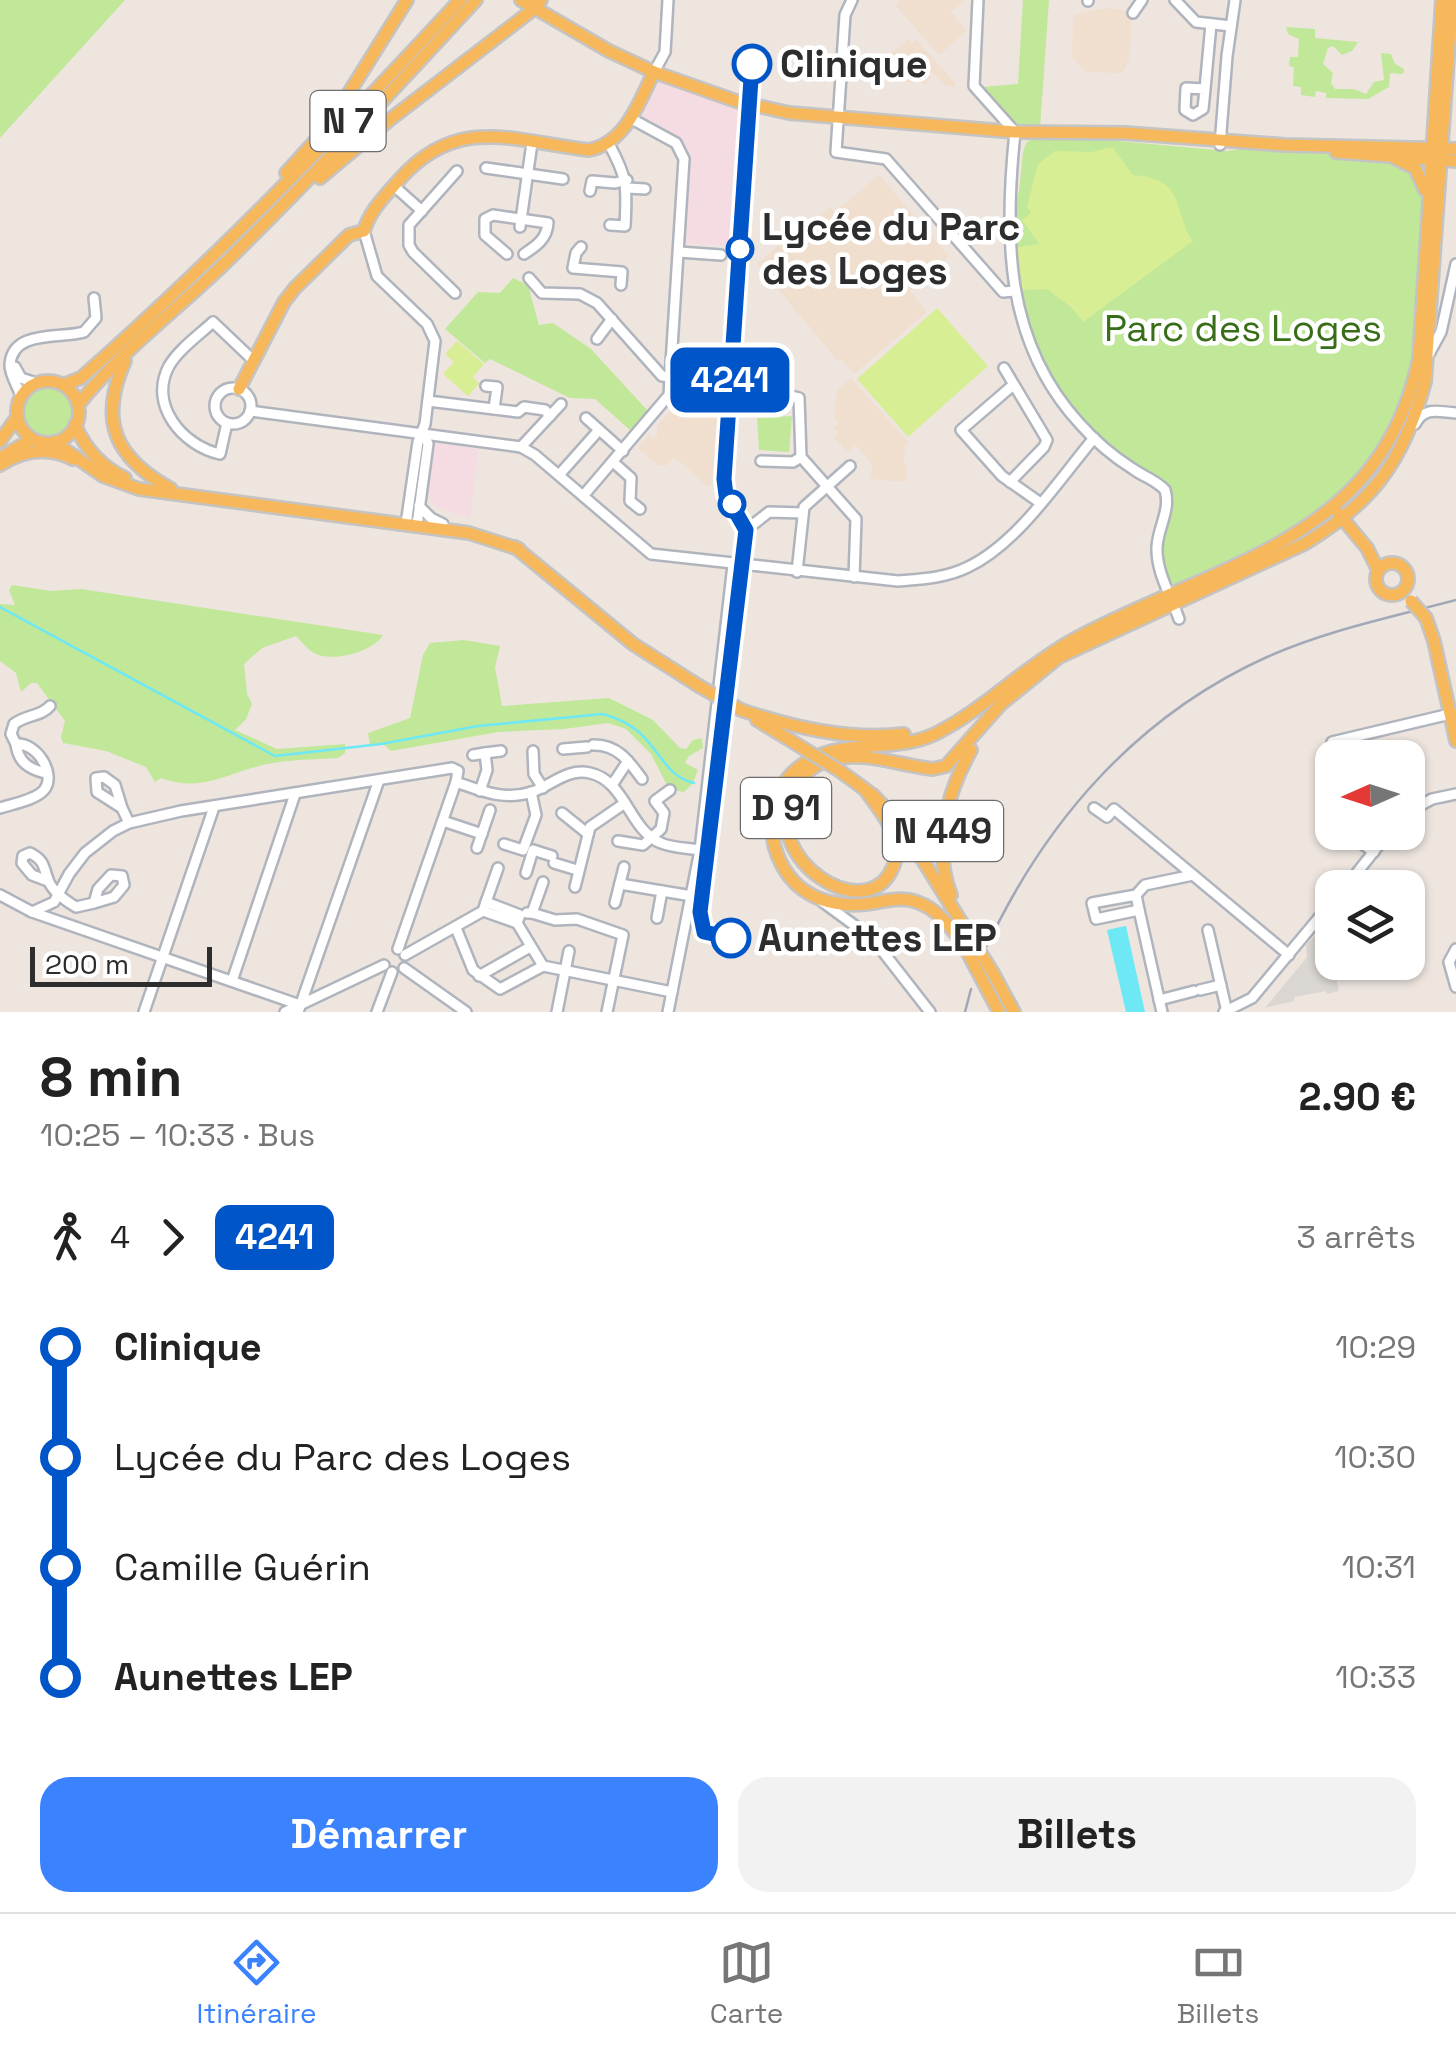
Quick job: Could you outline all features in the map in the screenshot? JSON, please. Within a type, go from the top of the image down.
[{"type":"main road","points":[[233,237],[239,223],[327,128],[407,0]]},
{"type":"main road","name":"N 7","points":[[63,385],[80,378],[95,365],[233,237],[342,128],[460,0]]},
{"type":"main road","name":"N 7","points":[[78,405],[350,138],[476,0]]},
{"type":"main road","points":[[521,0],[538,4],[608,51],[654,72],[749,105],[1015,132],[1032,137],[1405,146],[1436,153],[1456,163],[1438,182]]},
{"type":"main road","name":"D 91","points":[[1439,124],[1442,0]]},
{"type":"main road","name":"D 91","points":[[54,442],[116,482],[152,490],[413,519],[478,529],[501,537],[633,644],[699,686],[741,710],[793,742],[840,771],[871,795],[896,841],[896,858],[890,874],[870,888],[837,886],[808,869],[792,849],[785,820],[792,792],[805,774],[821,763],[844,757],[941,768],[953,762],[1021,686],[1060,657],[1286,538],[1356,488],[1382,456],[1409,400],[1423,322],[1428,205],[1452,0]]},
{"type":"main road","points":[[259,229],[388,120],[538,4]]},
{"type":"main road","points":[[239,388],[295,288],[349,235],[364,231],[369,216],[424,156],[458,138],[478,136],[590,150],[610,144],[622,132],[654,72]]},
{"type":"main road","points":[[1220,142],[1392,156],[1456,148],[1439,124],[1426,136],[1405,146]]},
{"type":"main road","name":"D 91","points":[[741,710],[793,726],[830,732],[895,735],[943,729],[1066,644],[1325,532],[1362,503],[1389,470],[1408,435],[1425,382],[1434,286],[1436,153]]},
{"type":"main road","points":[[1392,156],[1415,168],[1421,176],[1428,205]]},
{"type":"main road","points":[[128,352],[116,379],[112,402],[111,415],[119,443],[138,468],[179,494]]},
{"type":"main road","points":[[0,441],[17,417],[22,396],[36,383],[50,381],[63,385],[72,394],[78,405],[75,425],[67,436],[54,442],[32,439],[0,458]]},
{"type":"main road","points":[[17,417],[32,439]]},
{"type":"main road","name":"D 91","points":[[75,425],[102,464],[152,490]]},
{"type":"main road","points":[[0,466],[15,456],[40,450],[64,454],[90,467]]},
{"type":"main road","points":[[1360,540],[1357,518],[1362,503]]},
{"type":"main road","points":[[1333,507],[1378,570],[1376,580],[1380,589],[1388,594],[1402,590]]},
{"type":"main road","name":"D 91","points":[[413,519],[484,536],[519,550]]},
{"type":"main road","points":[[1325,532],[1360,540],[1390,563],[1404,568],[1408,576],[1402,590]]},
{"type":"main road","points":[[1378,570],[1390,563]]},
{"type":"main road","points":[[1402,590],[1426,618],[1456,741]]},
{"type":"main road","name":"N 449","points":[[984,725],[956,779],[943,828],[944,871],[967,940],[998,1012]]},
{"type":"main road","points":[[820,900],[789,876],[774,846],[772,814],[785,782],[799,767],[823,753],[922,738],[943,729]]},
{"type":"main road","points":[[871,795],[899,822],[922,855],[967,940]]},
{"type":"main road","name":"N 449","points":[[820,900],[839,905],[905,899],[920,903],[967,940],[1014,1012]]},
{"type":"street","points":[[654,72],[664,52],[668,0]]},
{"type":"street","points":[[852,0],[845,15],[836,152],[886,159],[1003,292],[1014,292]]},
{"type":"street","points":[[978,0],[974,86],[1015,132],[1009,233],[1014,292],[1026,334],[1041,369],[1064,406],[1094,438],[1165,490],[1167,508],[1157,558],[1179,619]]},
{"type":"street","points":[[1133,13],[1142,0]]},
{"type":"street","points":[[1220,142],[1236,0]]},
{"type":"street","points":[[1177,1],[1196,22],[1231,26]]},
{"type":"street","points":[[1205,89],[1210,24]]},
{"type":"street","points":[[842,65],[876,67]]},
{"type":"street","points":[[583,496],[665,403],[671,378],[685,165],[682,153],[670,139],[630,118]]},
{"type":"street","points":[[521,223],[532,143]]},
{"type":"street","points":[[610,144],[627,184],[626,226],[610,225]]},
{"type":"street","points":[[486,168],[563,179]]},
{"type":"street","points":[[455,294],[409,245],[409,225],[457,171]]},
{"type":"street","points":[[590,191],[592,181],[645,189]]},
{"type":"street","points":[[394,186],[422,211]]},
{"type":"street","points":[[506,254],[485,235],[485,220],[492,216],[521,223],[548,223],[548,231],[539,244],[524,254]]},
{"type":"street","points":[[364,231],[376,276],[433,333],[435,347],[424,434],[428,444],[413,519]]},
{"type":"street","points":[[582,247],[572,265],[622,272]]},
{"type":"street","points":[[679,252],[721,255]]},
{"type":"street","points":[[621,285],[623,258]]},
{"type":"street","points":[[1429,354],[1441,332],[1456,264]]},
{"type":"street","points":[[529,278],[542,292],[569,290],[589,298],[662,376],[718,381]]},
{"type":"street","points":[[1434,286],[1446,300]]},
{"type":"street","points":[[22,396],[11,372],[19,345],[34,338],[84,332],[96,318],[94,298]]},
{"type":"street","points":[[596,339],[612,319]]},
{"type":"street","points":[[227,424],[220,454],[206,451],[180,433],[163,390],[170,365],[213,322],[254,361]]},
{"type":"street","points":[[12,360],[22,378],[36,383]]},
{"type":"street","points":[[1004,368],[1047,440],[1010,482]]},
{"type":"street","points":[[783,391],[778,379],[762,376],[747,376],[740,383],[747,390],[783,391],[799,398],[800,457],[856,519],[854,577]]},
{"type":"street","points":[[1425,382],[1425,405],[1430,410]]},
{"type":"street","points":[[1012,386],[958,430],[1010,482],[1039,502]]},
{"type":"street","points":[[494,409],[492,387],[508,389]]},
{"type":"street","points":[[239,388],[249,398],[250,411],[244,421],[227,424],[215,412],[215,400],[222,391],[239,388]]},
{"type":"street","points":[[428,401],[518,412],[524,408],[545,410],[550,416]]},
{"type":"street","points":[[521,447],[561,404]]},
{"type":"street","points":[[1408,435],[1420,415],[1430,410],[1456,413]]},
{"type":"street","points":[[250,411],[521,447],[651,554],[898,581],[937,578],[990,555],[1018,532],[1094,438]]},
{"type":"street","points":[[586,418],[623,451]]},
{"type":"street","points":[[559,475],[599,430]]},
{"type":"street","points":[[413,519],[418,442],[424,434]]},
{"type":"street","points":[[761,462],[793,462],[800,457]]},
{"type":"street","points":[[613,462],[631,478],[630,501],[640,509]]},
{"type":"street","points":[[797,572],[804,507],[850,466]]},
{"type":"street","points":[[668,1012],[700,850],[737,566],[746,530],[766,513],[802,514]]},
{"type":"street","points":[[45,773],[24,763],[11,734],[14,724],[28,715],[45,712],[50,706]]},
{"type":"street","points":[[1340,740],[1450,714]]},
{"type":"street","points":[[0,808],[44,790],[48,780],[34,748],[16,744]]},
{"type":"street","points":[[578,772],[586,747]]},
{"type":"street","points":[[563,749],[611,747],[642,779]]},
{"type":"street","points":[[518,750],[536,750],[534,774],[542,788]]},
{"type":"street","points":[[473,755],[501,751]]},
{"type":"street","points":[[480,790],[487,770],[485,753]]},
{"type":"street","points":[[612,785],[628,761]]},
{"type":"street","points":[[32,912],[54,902],[68,874],[85,853],[129,823],[452,768],[458,771],[456,782],[392,958],[377,1012]]},
{"type":"street","points":[[456,782],[506,796],[532,792],[578,772],[596,775],[612,785],[660,843],[700,850]]},
{"type":"street","points":[[299,1008],[379,780]]},
{"type":"street","points":[[618,841],[643,846],[661,829],[664,813],[655,801],[670,790]]},
{"type":"street","points":[[526,873],[536,814],[532,792]]},
{"type":"street","points":[[232,980],[295,794]]},
{"type":"street","points":[[1425,802],[1456,794]]},
{"type":"street","points":[[575,887],[590,827],[625,802]]},
{"type":"street","points":[[144,1012],[214,806]]},
{"type":"street","points":[[122,808],[129,823]]},
{"type":"street","points":[[1094,808],[1106,817],[1114,809],[1289,954]]},
{"type":"street","points":[[477,848],[490,810]]},
{"type":"street","points":[[562,813],[588,834]]},
{"type":"street","points":[[443,822],[482,834]]},
{"type":"street","points":[[504,844],[577,870]]},
{"type":"street","points":[[1360,870],[1374,852],[1371,850]]},
{"type":"street","points":[[615,903],[624,867]]},
{"type":"street","points":[[285,1012],[456,928],[485,906],[498,868]]},
{"type":"street","points":[[1139,910],[1096,919],[1092,904],[1194,874]]},
{"type":"street","points":[[48,881],[59,896],[76,907],[94,903]]},
{"type":"street","points":[[518,919],[532,912],[543,882]]},
{"type":"street","points":[[620,884],[692,896]]},
{"type":"street","points":[[658,918],[662,891]]},
{"type":"street","points":[[1136,894],[1162,1012]]},
{"type":"street","points":[[0,895],[32,912],[232,980],[299,1008]]},
{"type":"street","points":[[820,900],[873,939],[930,1012]]},
{"type":"street","points":[[485,906],[518,919],[543,966]]},
{"type":"street","points":[[532,912],[555,920],[577,919],[623,935],[608,1012]]},
{"type":"street","points":[[1208,930],[1226,1012],[1252,998],[1315,923]]},
{"type":"street","points":[[456,928],[472,968],[500,989],[543,966],[672,992]]},
{"type":"street","points":[[478,976],[530,947]]},
{"type":"street","points":[[1456,949],[1449,962],[1456,987]]},
{"type":"street","points":[[557,1012],[569,951]]},
{"type":"street","points":[[392,958],[455,1009],[466,1012]]},
{"type":"street","points":[[1159,1000],[1221,985]]},
{"type":"shaded area","points":[[901,0],[965,0],[951,12],[967,31],[939,55],[895,5]]},
{"type":"shaded area","points":[[1105,8],[1127,11],[1132,21],[1129,61],[1122,73],[1086,72],[1072,57],[1073,15]]},
{"type":"shaded area","points":[[909,39],[912,43],[916,39],[955,87],[945,86],[932,72],[924,84],[908,83],[901,76],[888,82],[878,80],[878,72],[886,75],[878,64]]},
{"type":"shaded area","points":[[662,82],[740,104],[731,246],[686,243],[691,154],[681,138],[641,116],[656,84]]},
{"type":"shaded area","name":"Lycée du Parc des Loges","points":[[879,175],[949,256],[910,291],[927,312],[854,374],[842,360],[837,360],[757,264],[800,225],[806,230],[830,206],[835,212]]},
{"type":"shaded area","points":[[851,378],[909,443],[905,446],[905,482],[871,479],[872,464],[856,445],[847,452],[834,437],[838,433],[834,428],[839,423],[834,418],[837,390]]},
{"type":"shaded area","points":[[682,384],[707,386],[712,395],[719,396],[714,481],[709,487],[674,457],[665,466],[657,465],[638,448],[649,435],[653,439],[657,435],[657,426],[685,396],[687,389]]},
{"type":"shaded area","points":[[434,443],[479,449],[470,518],[435,507],[427,494]]},
{"type":"shaded area","points":[[1315,936],[1315,980],[1337,980],[1339,991],[1294,997],[1294,1001],[1265,1008],[1307,957],[1306,945]]},
{"type":"green space","points":[[0,0],[125,0],[0,138]]},
{"type":"green space","points":[[1023,0],[1049,0],[1040,128],[1014,127],[982,87],[1018,84]]},
{"type":"green space","points":[[1286,27],[1315,29],[1315,38],[1358,42],[1352,51],[1342,55],[1333,46],[1328,48],[1323,64],[1333,73],[1331,83],[1335,89],[1354,89],[1366,94],[1374,82],[1384,80],[1381,53],[1391,54],[1395,64],[1404,69],[1403,74],[1390,73],[1389,87],[1368,99],[1326,98],[1326,93],[1316,91],[1315,97],[1301,95],[1301,87],[1293,86],[1294,67],[1289,66],[1290,57],[1298,57],[1299,39],[1288,34]]},
{"type":"green space","name":"Parc des Loges","points":[[1032,139],[1106,140],[1228,151],[1272,147],[1318,150],[1407,163],[1425,187],[1414,379],[1369,474],[1286,539],[1170,595],[1159,568],[1167,495],[1112,454],[1064,406],[1021,321],[1009,233],[1023,152]]},
{"type":"green space","points":[[1113,148],[1133,175],[1151,178],[1171,190],[1193,241],[1083,322],[1047,289],[1020,290],[1017,247],[1039,244],[1022,220],[1031,213],[1027,207],[1038,164],[1055,151],[1092,152]]},
{"type":"green space","points":[[513,278],[528,285],[539,325],[553,323],[591,349],[648,411],[630,430],[595,399],[570,398],[490,359],[485,363],[445,329],[478,292],[500,293]]},
{"type":"green space","points":[[937,308],[988,366],[908,437],[857,379]]},
{"type":"green space","points":[[457,341],[484,364],[473,377],[479,384],[468,396],[443,374],[454,362],[445,354]]},
{"type":"green space","points":[[47,387],[65,395],[73,413],[65,431],[47,439],[29,431],[21,413],[29,395]]},
{"type":"green space","points":[[792,416],[789,452],[759,450],[757,418]]},
{"type":"green space","points":[[12,585],[51,591],[81,589],[383,635],[362,651],[331,657],[314,653],[296,636],[262,648],[244,664],[252,704],[246,719],[235,730],[277,749],[345,744],[345,753],[338,758],[269,764],[199,783],[161,778],[155,782],[146,767],[106,751],[63,743],[65,721],[37,683],[21,692],[16,673],[0,661],[0,604],[15,605],[9,590]]},
{"type":"green space","points":[[464,640],[500,646],[495,667],[502,706],[609,698],[653,720],[680,748],[686,749],[693,740],[702,738],[703,748],[685,763],[698,770],[693,783],[684,792],[669,789],[651,754],[626,729],[608,723],[498,732],[391,751],[382,743],[370,745],[368,733],[410,718],[423,655],[430,643]]},
{"type":"water","points":[[1126,926],[1145,1012],[1126,1012],[1107,930]]},
{"type":"waterway","points":[[0,607],[275,756],[381,744],[478,726],[603,714],[636,729],[670,769],[694,783]]},
{"type":"tunnel","points":[[717,381],[738,382]]},
{"type":"railway","points":[[987,946],[1011,900],[1068,814],[1137,741],[1177,709],[1220,681],[1290,647],[1456,600]]},
{"type":"railway","points":[[965,1012],[971,989]]},
{"type":"bus line","name":"4241","points":[[731,938],[704,932],[700,912],[746,530],[726,495],[724,479],[752,64]]},
{"type":"place","name":"Clinique","points":[[752,64]]},
{"type":"place","name":"Lycée du Parc des Loges","points":[[740,249]]},
{"type":"place","name":"Aunettes LEP","points":[[731,938]]}]
